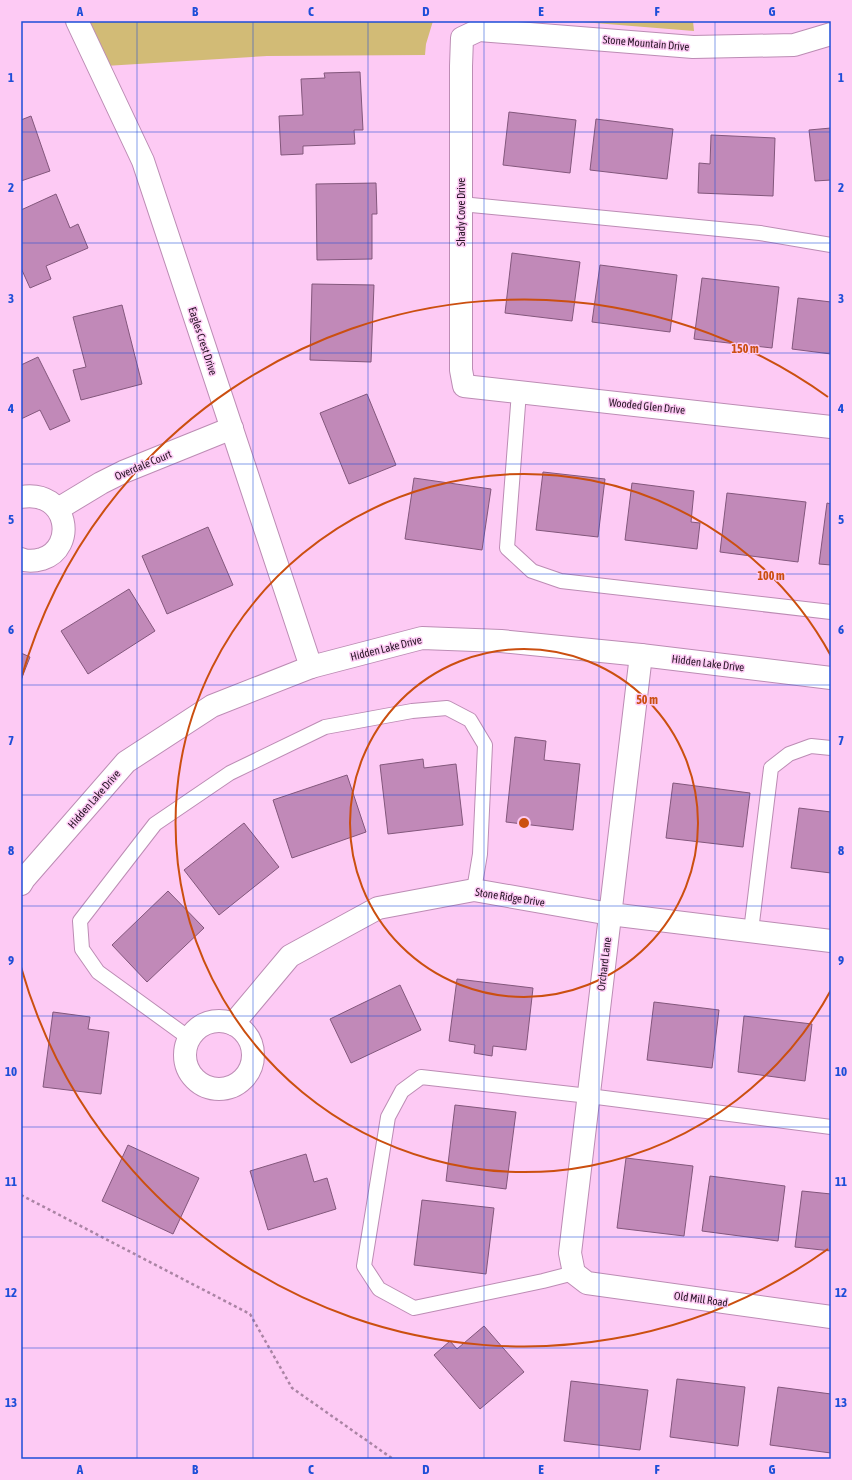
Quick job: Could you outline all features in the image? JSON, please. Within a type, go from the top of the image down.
[{"type":"street","name":"Eagles Crest Drive","points":[[77,21],[143,161],[312,667]]},
{"type":"street","name":"Stone Mountain Drive","points":[[462,38],[479,30],[693,47],[794,45],[831,34]]},
{"type":"street","name":"Shady Cove Drive","points":[[462,38],[460,370],[464,386]]},
{"type":"street","name":"Wooded Glen Drive","points":[[464,386],[831,426]]},
{"type":"street","name":"Overdale Court","points":[[58,509],[101,483],[123,472],[232,428]]},
{"type":"street","points":[[21,497],[31,495],[41,497],[51,502],[58,509],[64,530],[61,541],[55,551],[46,558],[35,561],[21,559]]},
{"type":"street","name":"Hidden Lake Drive","points":[[21,884],[126,762],[212,706],[312,667],[422,638],[501,641],[641,655],[831,678]]},
{"type":"street","name":"Orchard Lane","points":[[574,1273],[570,1253],[641,655]]},
{"type":"street","name":"Stone Ridge Drive","points":[[233,1024],[290,956],[378,908],[474,890],[610,914],[831,941]]},
{"type":"street","points":[[213,1021],[223,1021],[233,1024],[242,1030],[249,1040],[252,1051],[252,1063],[247,1073],[239,1082],[229,1087],[218,1089],[206,1087],[196,1081],[189,1072],[185,1061],[185,1050],[189,1038],[195,1030],[203,1024],[213,1021]]},
{"type":"street","name":"Old Mill Road","points":[[574,1273],[587,1283],[831,1317]]},
{"type":"lane","points":[[461,204],[760,234],[831,245]]},
{"type":"lane","points":[[519,392],[507,548],[532,571],[561,581],[831,612]]},
{"type":"lane","points":[[189,1038],[98,972],[82,949],[80,921],[155,824],[230,774],[325,727],[412,711],[447,708],[470,720],[484,745],[480,854],[474,890]]},
{"type":"lane","points":[[751,931],[772,768],[789,754],[811,746],[831,748]]},
{"type":"lane","points":[[574,1273],[414,1308],[379,1289],[364,1266],[388,1118],[402,1091],[421,1077],[589,1096],[831,1127]]},
{"type":"path","points":[[21,1195],[250,1314],[292,1388],[393,1459]]},
{"type":"shaded area","points":[[85,21],[433,21],[426,44],[425,55],[267,56],[105,66]]},
{"type":"shaded area","points":[[570,21],[693,21],[694,31]]},
{"type":"building","points":[[360,72],[363,130],[354,130],[355,144],[303,146],[303,154],[281,155],[279,116],[303,115],[301,79],[325,78],[324,73]]},
{"type":"building","points":[[509,112],[576,120],[570,173],[503,165]]},
{"type":"building","points":[[31,116],[50,171],[21,181],[21,120]]},
{"type":"building","points":[[596,119],[673,129],[667,179],[590,170]]},
{"type":"building","points":[[831,128],[831,180],[815,181],[809,130]]},
{"type":"building","points":[[711,135],[775,138],[773,196],[698,193],[699,163],[710,164]]},
{"type":"building","points":[[376,183],[377,214],[372,214],[372,259],[317,260],[316,184]]},
{"type":"building","points":[[56,194],[70,228],[78,224],[88,248],[46,266],[51,279],[30,288],[21,268],[21,210]]},
{"type":"building","points":[[512,253],[580,262],[572,321],[505,313]]},
{"type":"building","points":[[600,265],[677,275],[670,332],[592,322]]},
{"type":"building","points":[[702,278],[779,287],[772,348],[694,339]]},
{"type":"building","points":[[312,284],[374,285],[371,362],[310,360]]},
{"type":"building","points":[[798,298],[831,302],[831,354],[792,349]]},
{"type":"building","points":[[122,305],[142,384],[81,400],[73,370],[86,367],[73,317]]},
{"type":"building","points":[[38,357],[70,421],[50,430],[40,410],[21,419],[21,365]]},
{"type":"building","points":[[367,394],[396,465],[349,484],[320,413]]},
{"type":"building","points":[[543,472],[605,479],[598,537],[536,530]]},
{"type":"building","points":[[414,478],[491,489],[482,550],[405,539]]},
{"type":"building","points":[[632,483],[694,491],[691,522],[700,523],[697,549],[625,540]]},
{"type":"building","points":[[727,493],[806,502],[798,562],[720,552]]},
{"type":"building","points":[[827,503],[831,504],[831,565],[819,564]]},
{"type":"building","points":[[208,527],[233,585],[167,614],[142,556]]},
{"type":"building","points":[[129,589],[155,631],[88,674],[61,631]]},
{"type":"building","points":[[21,653],[30,657],[21,680]]},
{"type":"building","points":[[515,737],[546,741],[544,760],[580,764],[573,830],[506,822]]},
{"type":"building","points":[[423,759],[424,768],[456,764],[463,825],[388,834],[380,765]]},
{"type":"building","points":[[347,775],[366,832],[292,858],[273,800]]},
{"type":"building","points":[[673,783],[750,793],[743,847],[666,838]]},
{"type":"building","points":[[799,808],[831,812],[831,873],[791,868]]},
{"type":"building","points":[[244,823],[279,867],[219,915],[184,870]]},
{"type":"building","points":[[168,891],[204,928],[147,982],[112,945]]},
{"type":"building","points":[[457,979],[533,988],[526,1050],[493,1046],[492,1056],[474,1053],[475,1045],[449,1041]]},
{"type":"building","points":[[400,985],[421,1030],[351,1063],[330,1019]]},
{"type":"building","points":[[654,1002],[719,1010],[712,1068],[647,1060]]},
{"type":"building","points":[[53,1012],[90,1017],[88,1029],[109,1032],[101,1094],[43,1087]]},
{"type":"building","points":[[744,1016],[812,1024],[805,1081],[738,1072]]},
{"type":"building","points":[[455,1105],[516,1112],[506,1189],[446,1181]]},
{"type":"building","points":[[128,1145],[199,1178],[173,1234],[102,1201]]},
{"type":"building","points":[[306,1154],[314,1182],[327,1178],[336,1209],[268,1230],[250,1171]]},
{"type":"building","points":[[626,1158],[693,1166],[684,1236],[617,1228]]},
{"type":"building","points":[[710,1176],[785,1186],[778,1241],[702,1231]]},
{"type":"building","points":[[802,1191],[831,1194],[831,1251],[795,1247]]},
{"type":"building","points":[[422,1200],[494,1208],[486,1274],[414,1265]]},
{"type":"building","points":[[484,1326],[524,1372],[480,1409],[434,1355],[450,1341],[457,1349]]},
{"type":"building","points":[[677,1379],[745,1387],[738,1446],[670,1437]]},
{"type":"building","points":[[571,1381],[648,1390],[640,1450],[564,1441]]},
{"type":"building","points":[[778,1387],[831,1394],[831,1453],[770,1445]]}]
